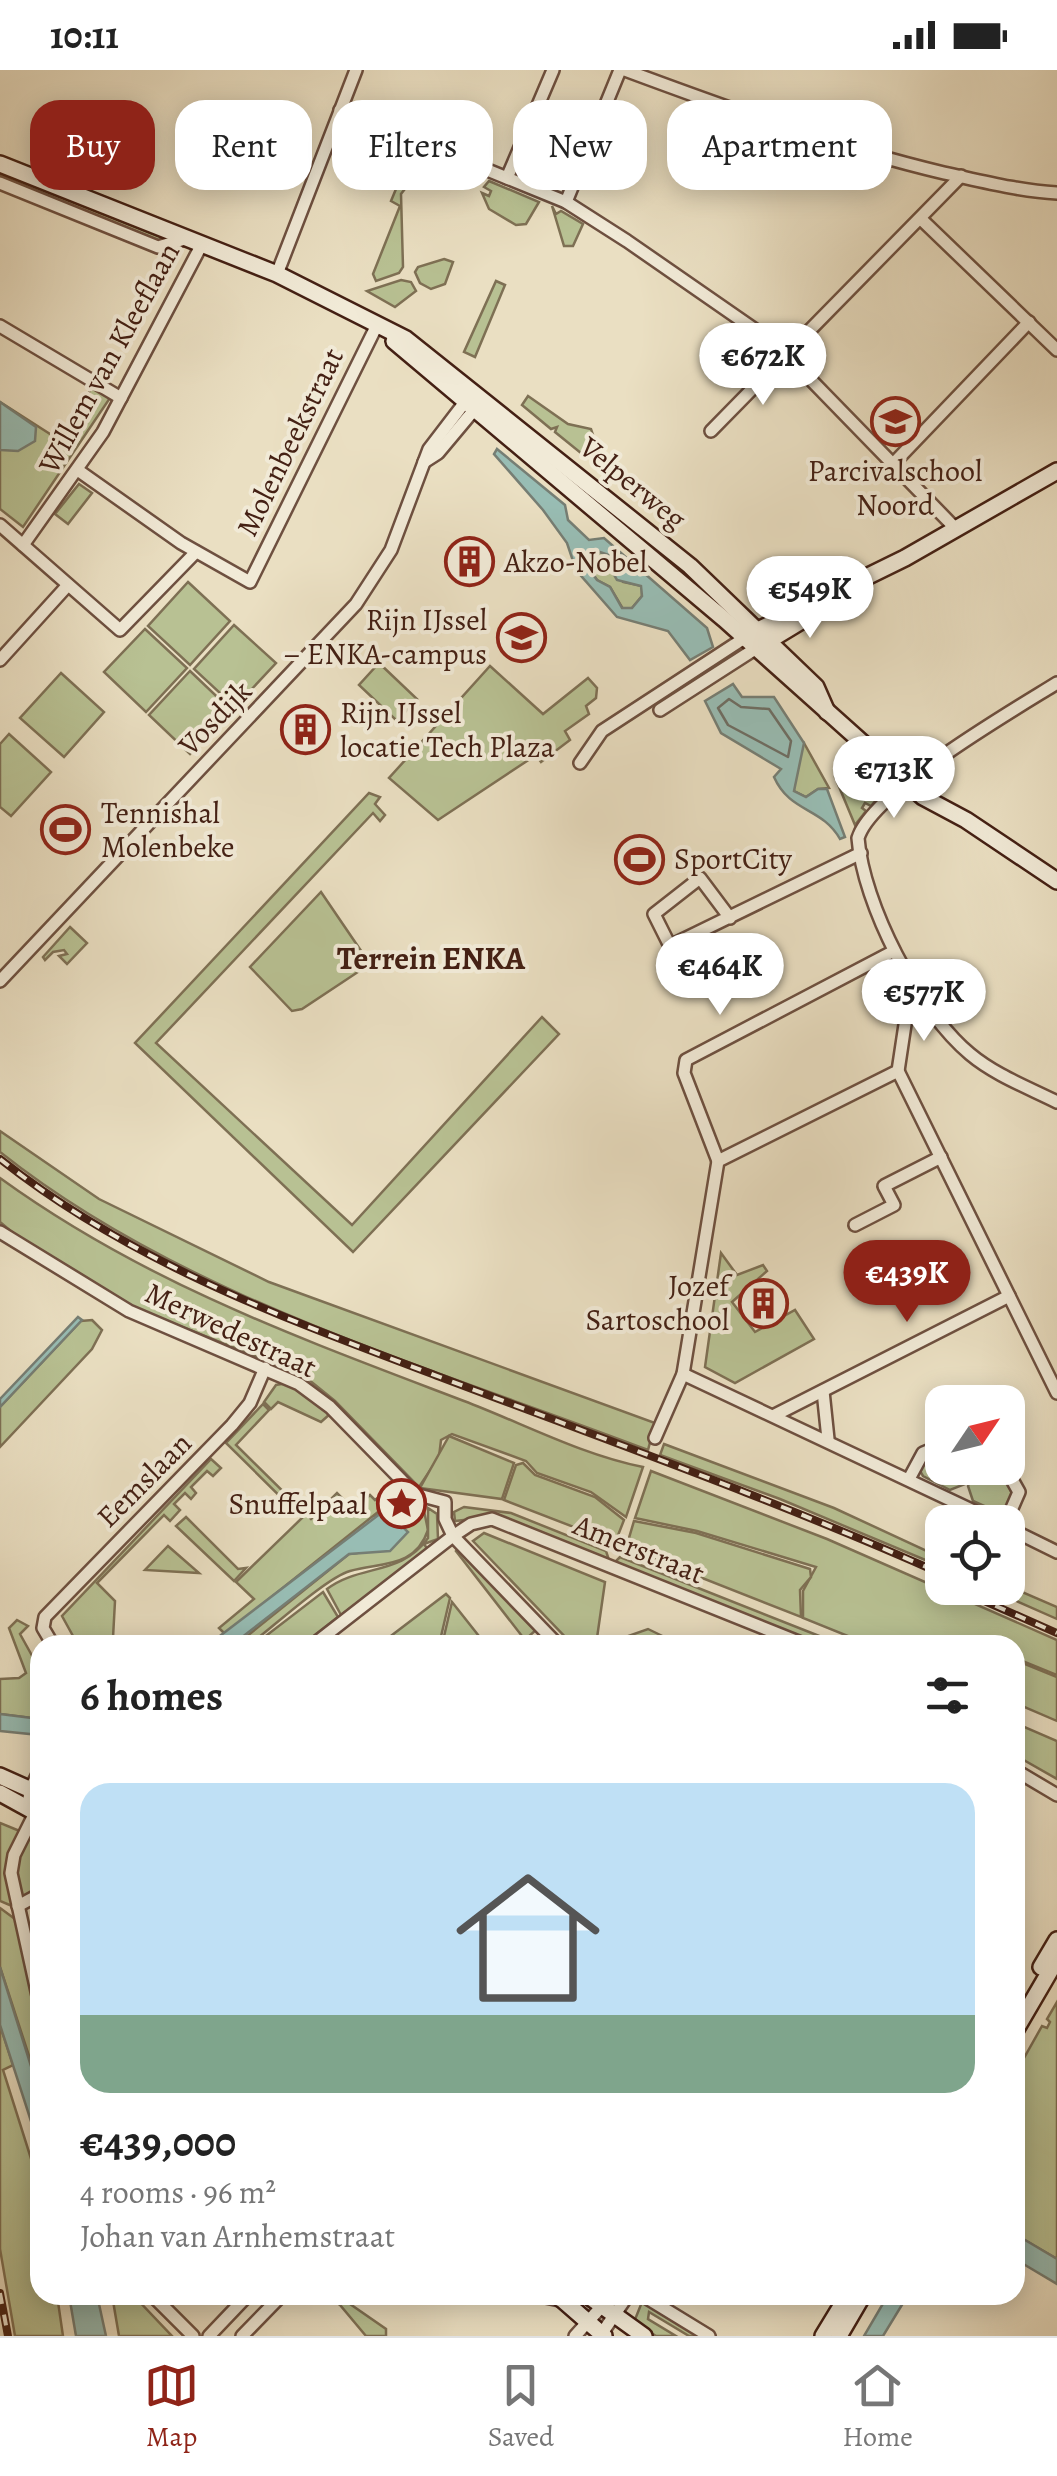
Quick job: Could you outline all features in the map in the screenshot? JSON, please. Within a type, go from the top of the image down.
[{"type":"main road","name":"Velperweg","points":[[0,164],[276,274],[406,339],[633,518],[758,638]]},
{"type":"main road","name":"Velperweg","points":[[377,325],[470,406],[816,687],[827,712],[923,797],[966,820],[1057,881]]},
{"type":"main road","points":[[758,638],[1057,471]]},
{"type":"main road","points":[[0,1776],[30,1799]]},
{"type":"main road","points":[[0,1793],[30,1802]]},
{"type":"main road","points":[[1025,1995],[1057,1940]]},
{"type":"main road","points":[[1025,2014],[1057,1959]]},
{"type":"main road","points":[[564,2305],[580,2331],[602,2335]]},
{"type":"main road","points":[[824,2336],[842,2305]]},
{"type":"main road","points":[[839,2336],[857,2305]]},
{"type":"main road","points":[[609,2306],[644,2336]]},
{"type":"street","points":[[344,100],[356,70]]},
{"type":"street","points":[[508,178],[553,70]]},
{"type":"street","points":[[566,202],[622,70],[785,128],[960,176],[1057,193]]},
{"type":"street","points":[[276,274],[332,130]]},
{"type":"street","points":[[493,172],[566,202],[777,344],[956,529]]},
{"type":"street","points":[[711,431],[922,220],[960,176]]},
{"type":"street","name":"Velperweg","points":[[0,183],[158,247],[195,241]]},
{"type":"street","points":[[922,220],[1057,350]]},
{"type":"street","name":"Willem van Kleeflaan","points":[[24,544],[79,471],[121,398],[195,241]]},
{"type":"street","points":[[892,464],[1028,322]]},
{"type":"street","name":"Molenbeekstraat","points":[[196,552],[250,582],[377,325]]},
{"type":"street","points":[[0,326],[121,398]]},
{"type":"street","name":"Vosdijk","points":[[0,981],[356,604],[391,550],[424,462],[438,453],[470,406]]},
{"type":"street","points":[[0,525],[120,630],[196,552],[79,471]]},
{"type":"street","points":[[0,660],[68,585]]},
{"type":"street","points":[[660,710],[758,638]]},
{"type":"street","points":[[580,763],[602,732],[758,638]]},
{"type":"street","points":[[1057,683],[911,783],[861,829],[861,854],[894,952],[925,999],[964,1050],[984,1065],[1057,1102]]},
{"type":"street","points":[[730,918],[700,878],[654,914],[670,946],[730,918],[861,854]]},
{"type":"street","points":[[656,1438],[683,1374],[718,1161],[684,1072],[686,1060],[894,952]]},
{"type":"street","points":[[925,999],[906,1018],[898,1070],[1057,1393]]},
{"type":"street","points":[[718,1161],[898,1070]]},
{"type":"street","points":[[856,1225],[894,1205],[884,1186],[940,1156]]},
{"type":"street","name":"Merwedestraat","points":[[0,1232],[129,1311],[265,1368],[321,1399],[415,1494],[446,1502],[445,1519],[453,1536]]},
{"type":"street","points":[[775,1416],[1009,1296]]},
{"type":"street","name":"Eemslaan","points":[[47,1635],[43,1628],[45,1617],[232,1424],[250,1403],[265,1368]]},
{"type":"street","points":[[683,1374],[962,1505]]},
{"type":"street","points":[[823,1391],[828,1440]]},
{"type":"street","points":[[909,1479],[925,1452]]},
{"type":"street","name":"Amerstraat","points":[[326,1635],[453,1536],[483,1520],[503,1521],[782,1635]]},
{"type":"street","points":[[1025,1535],[1057,1552]]},
{"type":"street","points":[[453,1536],[548,1635]]},
{"type":"street","points":[[1025,1776],[1057,1795]]},
{"type":"street","points":[[30,1818],[12,1861],[30,1960]]},
{"type":"street","points":[[18,1907],[30,1900]]},
{"type":"street","points":[[162,2305],[193,2336]]},
{"type":"street","points":[[209,2336],[238,2305]]},
{"type":"street","points":[[242,2336],[272,2305]]},
{"type":"street","points":[[658,2305],[708,2336]]},
{"type":"street","points":[[580,2331],[609,2306]]},
{"type":"street","points":[[602,2335],[609,2306]]},
{"type":"green space","points":[[0,172],[30,184],[30,189],[0,176]]},
{"type":"green space","points":[[493,183],[539,202],[526,224],[516,225],[489,209],[482,193],[489,196]]},
{"type":"green space","points":[[33,190],[45,190],[169,240],[157,242]]},
{"type":"green space","points":[[396,190],[404,190],[401,194],[403,267],[399,273],[376,281],[373,274],[400,206],[391,201]]},
{"type":"green space","points":[[552,206],[556,214],[561,211],[583,224],[573,246],[564,246]]},
{"type":"green space","points":[[444,259],[453,262],[445,284],[431,289],[420,283],[415,272],[418,267]]},
{"type":"green space","points":[[401,280],[411,282],[416,291],[395,307],[367,291]]},
{"type":"green space","points":[[496,281],[505,285],[475,357],[464,352]]},
{"type":"green space","points":[[92,387],[110,398],[23,527],[0,509],[0,402],[61,441]]},
{"type":"green space","points":[[528,396],[568,424],[591,429],[596,444],[587,458],[555,432],[557,427],[551,429],[522,405]]},
{"type":"green space","points":[[79,484],[92,493],[68,524],[55,514]]},
{"type":"green space","points":[[594,550],[612,556],[623,582],[642,586],[642,596],[632,608],[623,609],[610,587],[597,580],[585,563]]},
{"type":"green space","points":[[188,582],[230,621],[190,665],[148,626]]},
{"type":"green space","points":[[234,625],[276,663],[235,707],[194,669]]},
{"type":"green space","points":[[145,629],[187,668],[146,712],[104,672]]},
{"type":"green space","points":[[379,663],[417,699],[397,721],[359,685]]},
{"type":"green space","points":[[490,666],[543,714],[588,678],[597,688],[596,698],[586,706],[589,714],[565,731],[570,740],[541,762],[536,755],[438,820],[389,778]]},
{"type":"green space","points":[[190,671],[231,710],[190,754],[149,715]]},
{"type":"green space","points":[[61,673],[104,712],[64,757],[20,718]]},
{"type":"green space","points":[[9,734],[51,772],[11,816],[0,807],[0,744]]},
{"type":"green space","points":[[804,743],[829,788],[818,789],[806,797],[794,791]]},
{"type":"green space","points":[[836,763],[887,787],[871,806],[865,803],[862,808],[866,811],[855,825],[835,777]]},
{"type":"green space","points":[[369,793],[380,797],[375,804],[385,815],[380,821],[373,813],[156,1043],[352,1225],[542,1017],[559,1034],[353,1252],[135,1043]]},
{"type":"green space","points":[[321,892],[370,964],[302,1009],[292,1011],[250,967]]},
{"type":"green space","points":[[70,927],[87,943],[67,964],[59,956],[67,954],[64,950],[53,952],[45,960],[43,957]]},
{"type":"green space","points":[[881,972],[899,1003],[897,1011],[887,1016],[868,978]]},
{"type":"green space","points":[[0,1131],[99,1199],[269,1282],[655,1423],[648,1450],[396,1358],[228,1289],[71,1203],[0,1152]]},
{"type":"green space","points":[[0,1178],[110,1248],[224,1305],[575,1447],[643,1467],[626,1517],[591,1492],[537,1473],[526,1461],[452,1434],[441,1440],[439,1457],[419,1487],[335,1401],[303,1375],[132,1307],[24,1242],[0,1222]]},
{"type":"green space","points":[[721,1253],[737,1275],[763,1265],[767,1271],[732,1302],[755,1332],[795,1310],[814,1339],[735,1383],[705,1367]]},
{"type":"green space","points":[[92,1320],[102,1330],[92,1349],[0,1447],[0,1407],[81,1321]]},
{"type":"green space","points":[[287,1383],[330,1414],[321,1422],[278,1402],[271,1409],[264,1402],[276,1385]]},
{"type":"green space","points":[[263,1404],[269,1410],[236,1445],[311,1519],[337,1493],[354,1510],[370,1495],[375,1500],[394,1485],[423,1506],[428,1530],[422,1543],[406,1558],[340,1575],[262,1635],[248,1635],[349,1554],[357,1553],[378,1512],[225,1634],[219,1628],[254,1599],[236,1582],[302,1518],[226,1443]]},
{"type":"green space","points":[[449,1436],[514,1463],[502,1499],[420,1488]]},
{"type":"green space","points":[[664,1444],[834,1508],[925,1550],[925,1560],[780,1499],[660,1455]]},
{"type":"green space","points":[[211,1459],[221,1468],[213,1476],[207,1471],[191,1487],[196,1493],[191,1499],[185,1493],[174,1504],[180,1510],[170,1521],[164,1515],[97,1583],[115,1601],[113,1635],[72,1635],[62,1616]]},
{"type":"green space","points":[[523,1463],[535,1475],[595,1497],[624,1520],[615,1543],[504,1500],[516,1465]]},
{"type":"green space","points":[[651,1471],[827,1539],[925,1582],[925,1605],[977,1605],[1057,1640],[1057,1675],[1025,1662],[1025,1635],[845,1635],[803,1618],[803,1591],[816,1567],[697,1531],[635,1518]]},
{"type":"green space","points":[[1009,1485],[1012,1495],[1007,1505],[982,1505],[973,1501],[968,1486]]},
{"type":"green space","points":[[464,1507],[511,1513],[606,1551],[609,1560],[498,1516],[455,1521],[454,1512]]},
{"type":"green space","points":[[428,1508],[437,1514],[438,1539],[424,1544],[428,1550],[341,1615],[327,1589],[393,1564],[417,1550],[428,1538]]},
{"type":"green space","points":[[186,1517],[238,1569],[246,1568],[234,1581],[176,1526]]},
{"type":"green space","points":[[634,1521],[696,1533],[810,1569],[811,1577],[800,1590],[801,1617],[626,1548]]},
{"type":"green space","points":[[484,1533],[605,1582],[597,1635],[563,1635],[473,1541]]},
{"type":"green space","points":[[168,1546],[199,1573],[145,1570]]},
{"type":"green space","points":[[459,1548],[537,1629],[530,1635],[521,1635],[456,1551]]},
{"type":"green space","points":[[620,1557],[817,1635],[794,1635],[615,1562]]},
{"type":"green space","points":[[323,1592],[338,1617],[315,1635],[267,1635]]},
{"type":"green space","points":[[1025,1593],[1057,1607],[1057,1619],[1025,1605]]},
{"type":"green space","points":[[446,1594],[450,1598],[441,1635],[392,1635]]},
{"type":"green space","points":[[452,1602],[478,1635],[444,1635]]},
{"type":"green space","points":[[17,1620],[28,1626],[20,1634],[30,1652],[30,1718],[0,1714],[0,1679],[19,1678],[26,1673],[9,1628]]},
{"type":"green space","points":[[648,1629],[660,1635],[631,1635]]},
{"type":"green space","points":[[1025,1664],[1057,1677],[1057,1721],[1025,1707]]},
{"type":"green space","points":[[1025,1727],[1057,1741],[1057,1779],[1025,1761]]},
{"type":"green space","points":[[0,1823],[22,1832],[12,1851],[12,1906],[0,1901]]},
{"type":"green space","points":[[30,1836],[30,1895],[26,1897],[21,1896],[14,1864]]},
{"type":"green space","points":[[0,1908],[15,1919],[30,1982],[30,2059],[0,1967]]},
{"type":"green space","points":[[1057,2002],[1057,2259],[1025,2240],[1025,2056],[1042,2026],[1047,2028],[1047,2019]]},
{"type":"green space","points":[[0,2025],[13,2065],[3,2070],[30,2155],[30,2305],[58,2305],[63,2336],[15,2336],[0,2249]]},
{"type":"green space","points":[[114,2305],[143,2305],[172,2336],[119,2336]]},
{"type":"green space","points":[[340,2305],[351,2305],[386,2329],[386,2336],[366,2336]]},
{"type":"green space","points":[[641,2305],[647,2305],[700,2336],[689,2336],[649,2312],[648,2319],[676,2336],[656,2336],[634,2322]]},
{"type":"water","points":[[0,402],[36,427],[35,441],[18,451],[0,450]]},
{"type":"water","points":[[497,449],[565,505],[568,520],[589,540],[604,538],[707,628],[713,647],[690,660],[668,631],[617,617],[576,570],[567,543],[543,510],[494,454]],"holes":[[[594,550],[612,556],[610,568],[617,580],[641,586],[642,596],[632,608],[622,608],[610,587],[597,580],[585,563]]]},
{"type":"water","points":[[733,684],[742,697],[774,697],[804,743],[794,791],[806,797],[818,789],[827,789],[845,837],[840,839],[824,821],[781,789],[774,777],[781,769],[721,733],[705,701]]},
{"type":"water","points":[[78,1317],[82,1320],[0,1407],[0,1399]]},
{"type":"water","points":[[385,1510],[408,1532],[390,1551],[349,1554],[245,1635],[221,1635]]},
{"type":"water","points":[[0,1714],[30,1718],[30,1734],[0,1731]]},
{"type":"water","points":[[0,1967],[30,2063],[30,2118],[0,2025]]},
{"type":"water","points":[[1025,2240],[1057,2259],[1057,2284],[1025,2265]]},
{"type":"water","points":[[71,2305],[99,2305],[106,2336],[76,2336]]},
{"type":"water","points":[[882,2305],[902,2305],[883,2336],[864,2336]]},
{"type":"waterway","points":[[933,988],[954,1010]]},
{"type":"railway","points":[[0,1159],[102,1229],[211,1285],[325,1333],[756,1496],[925,1567]]},
{"type":"railway","points":[[994,1605],[1057,1633]]},
{"type":"railway","points":[[0,2293],[8,2336]]},
{"type":"place","name":"Parcivalschool Noord","points":[[895,422]]},
{"type":"place","name":"Akzo-Nobel","points":[[469,562]]},
{"type":"place","name":"Rijn IJssel – ENKA-campus","points":[[522,637]]},
{"type":"place","name":"Rijn IJssel locatie Tech Plaza","points":[[305,730]]},
{"type":"place","name":"Tennishal Molenbeke","points":[[66,830]]},
{"type":"place","name":"SportCity","points":[[639,859]]},
{"type":"place","name":"Jozef Sartoschool","points":[[764,1303]]},
{"type":"place","name":"Snuffelpaal","points":[[402,1504]]},
{"type":"district","name":"Terrein ENKA","points":[[431,958]]}]
